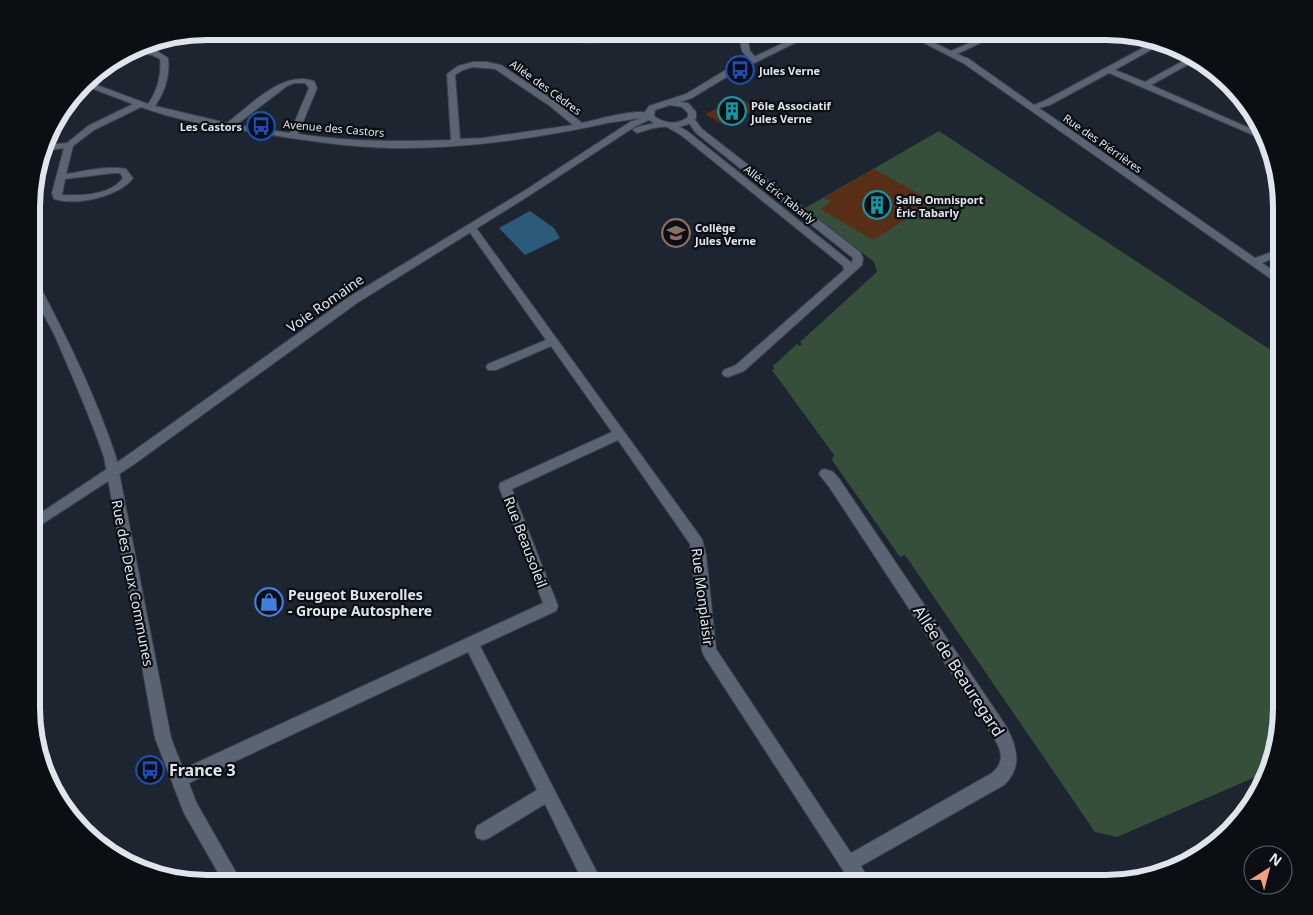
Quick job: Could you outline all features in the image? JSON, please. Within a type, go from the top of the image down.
[{"type":"street","points":[[744,40],[746,51],[754,60]]},
{"type":"street","points":[[666,125],[650,116],[651,109],[703,89],[727,73],[798,40]]},
{"type":"street","name":"Rue des Piérrières","points":[[924,40],[952,53],[1273,275]]},
{"type":"street","points":[[952,53],[982,40]]},
{"type":"street","points":[[1032,108],[1047,103],[1152,47]]},
{"type":"street","points":[[148,51],[164,58],[165,63],[158,97],[149,107]]},
{"type":"street","points":[[1144,86],[1189,61]]},
{"type":"street","name":"Allée des Cèdres","points":[[456,143],[451,74],[455,70],[487,64],[498,67],[583,125]]},
{"type":"street","points":[[1109,70],[1256,135]]},
{"type":"street","points":[[229,126],[284,84],[292,81],[311,83],[313,88],[293,136]]},
{"type":"street","name":"Avenue des Castors","points":[[92,86],[149,107],[229,126],[293,136],[392,145],[456,143],[527,136],[583,125],[656,106]]},
{"type":"street","points":[[670,102],[683,104],[691,115],[703,89]]},
{"type":"street","points":[[52,147],[69,145],[91,128],[140,104]]},
{"type":"street","name":"Avenue des Castors","points":[[608,119],[636,115],[650,116]]},
{"type":"street","name":"Voie Romaine","points":[[563,170],[639,130],[682,124],[691,115]]},
{"type":"street","name":"Allée Éric Tabarly","points":[[691,115],[699,131],[856,254],[859,260],[849,270]]},
{"type":"street","name":"Voie Romaine","points":[[40,520],[112,472],[353,300],[650,116]]},
{"type":"street","name":"Avenue des Castors","points":[[583,125],[605,126],[613,130],[615,136]]},
{"type":"street","name":"Allée Éric Tabarly","points":[[666,125],[684,133],[848,264],[849,270]]},
{"type":"street","points":[[61,177],[114,170],[123,171],[128,178],[123,186],[113,191],[66,199],[57,197],[61,177],[69,145]]},
{"type":"street","name":"Rue Monplaisir","points":[[471,227],[697,544],[708,651],[856,875]]},
{"type":"street","points":[[1254,262],[1273,255]]},
{"type":"street","points":[[728,373],[740,368],[849,270]]},
{"type":"street","name":"Rue des Deux Communes","points":[[40,296],[99,424],[110,457],[163,738],[190,807],[224,875]]},
{"type":"street","points":[[492,367],[553,341]]},
{"type":"street","name":"Rue Beausoleil","points":[[179,779],[551,606],[505,487],[620,434]]},
{"type":"street","name":"Allée de Beauregard","points":[[825,474],[835,484],[1000,732],[1010,756],[1008,770],[998,779],[848,864]]},
{"type":"street","points":[[471,643],[589,875]]},
{"type":"street","points":[[483,832],[548,793]]},
{"type":"green space","points":[[939,131],[1273,352],[1273,719],[1270,741],[1259,776],[1117,837],[1095,832],[905,555],[900,557],[832,460],[834,455],[772,370],[774,369],[773,366],[797,344],[800,346],[802,344],[800,342],[877,272],[874,262],[805,208]]},
{"type":"water","points":[[530,211],[554,228],[560,238],[525,255],[499,228]]},
{"type":"building","name":"Pôle Associatif Jules Verne","points":[[740,98],[758,108],[724,125],[705,114]]},
{"type":"building","name":"Salle Omnisport Éric Tabarly","points":[[874,169],[933,202],[873,240],[820,209],[831,202],[824,198]]},
{"type":"place","name":"Jules Verne","points":[[740,70]]},
{"type":"place","name":"Pôle Associatif Jules Verne","points":[[732,111]]},
{"type":"place","name":"Les Castors","points":[[261,126]]},
{"type":"place","name":"Salle Omnisport Éric Tabarly","points":[[877,205]]},
{"type":"place","name":"Collège Jules Verne","points":[[676,233]]},
{"type":"place","name":"Peugeot Buxerolles - Groupe Autosphere","points":[[269,602]]},
{"type":"place","name":"France 3","points":[[150,770]]}]
